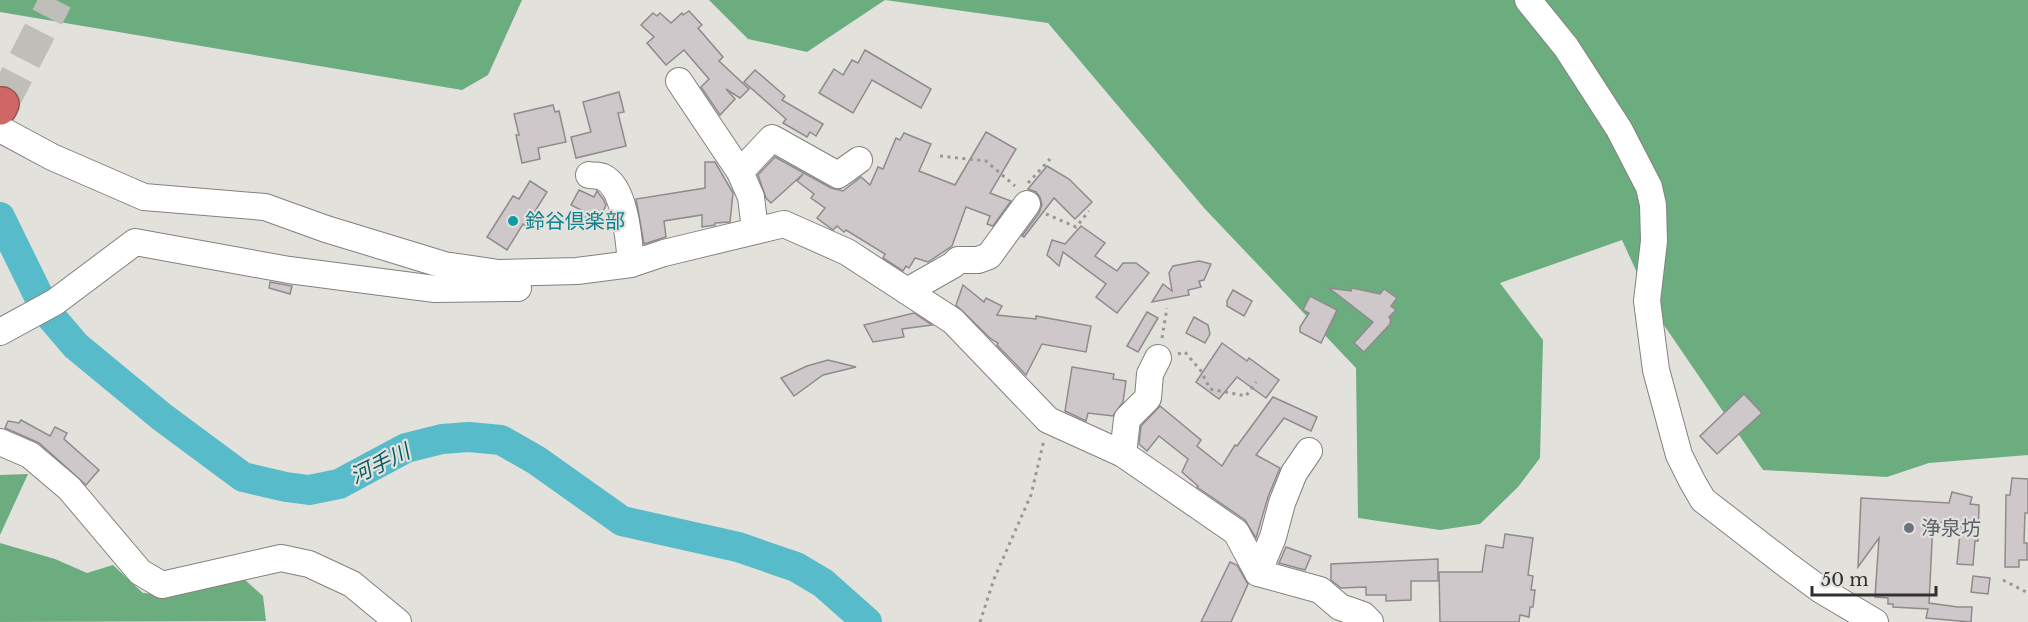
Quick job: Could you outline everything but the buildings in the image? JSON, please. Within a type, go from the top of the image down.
[{"type":"street","points":[[1528,0],[1566,47],[1619,129],[1649,187],[1653,205],[1654,241],[1647,301],[1656,370],[1679,455],[1692,481],[1703,500],[1787,565],[1821,590],[1875,622]]},
{"type":"street","points":[[679,81],[740,172],[751,197],[755,230]]},
{"type":"street","points":[[1,114],[52,158],[144,196],[265,207],[326,229],[444,265],[499,273],[577,271],[631,264],[664,253],[784,224],[847,252],[953,321],[1048,420],[1123,454],[1236,532],[1258,573],[1320,590],[1340,608],[1363,615],[1370,622]]},
{"type":"street","points":[[740,172],[772,138],[838,175],[859,160]]},
{"type":"street","points":[[589,175],[603,177],[616,189],[628,232],[631,264]]},
{"type":"street","points":[[908,291],[953,266],[958,260],[978,260],[989,256],[1022,198]]},
{"type":"street","points":[[0,332],[47,307],[135,242],[289,270],[435,289],[521,288],[548,283],[557,284],[577,271]]},
{"type":"street","points":[[1123,454],[1127,419],[1148,398],[1150,374],[1158,358]]},
{"type":"street","points":[[0,442],[30,455],[69,488],[140,572],[162,585],[281,558],[309,564],[352,584],[398,622]]},
{"type":"street","points":[[1258,573],[1273,537],[1290,483],[1309,451]]},
{"type":"path","points":[[940,156],[986,161],[1015,185],[1031,208],[1076,227],[1089,211]]},
{"type":"path","points":[[1022,198],[1050,159]]},
{"type":"path","points":[[1167,308],[1158,358],[1185,352],[1201,371],[1210,389],[1225,393],[1246,396],[1256,382]]},
{"type":"path","points":[[980,622],[994,579],[1031,495],[1044,438],[1054,423]]},
{"type":"path","points":[[2003,580],[2028,593]]},
{"type":"green space","points":[[0,0],[522,0],[488,75],[462,90],[0,12]]},
{"type":"green space","points":[[709,0],[885,0],[807,52],[748,39]]},
{"type":"green space","points":[[885,0],[2028,0],[2028,455],[1929,463],[1887,477],[1763,470],[1655,312],[1622,240],[1500,283],[1543,340],[1540,458],[1518,487],[1480,524],[1440,530],[1358,518],[1356,368],[1205,209],[1048,23]]},
{"type":"green space","points":[[28,474],[0,535],[0,475]]},
{"type":"green space","points":[[0,543],[55,559],[87,573],[113,565],[143,593],[177,595],[216,582],[245,580],[263,596],[266,621],[0,622]]},
{"type":"waterway","name":"河手川","points":[[0,217],[46,311],[76,346],[162,417],[243,477],[309,490],[339,484],[406,448],[442,439],[469,437],[501,440],[536,460],[622,521],[738,547],[796,567],[823,583],[867,622]]},
{"type":"tunnel","points":[[2,104],[56,0]]},
{"type":"place","name":"鈴谷倶楽部","points":[[513,221]]},
{"type":"place","name":"浄泉坊","points":[[1909,528]]}]
